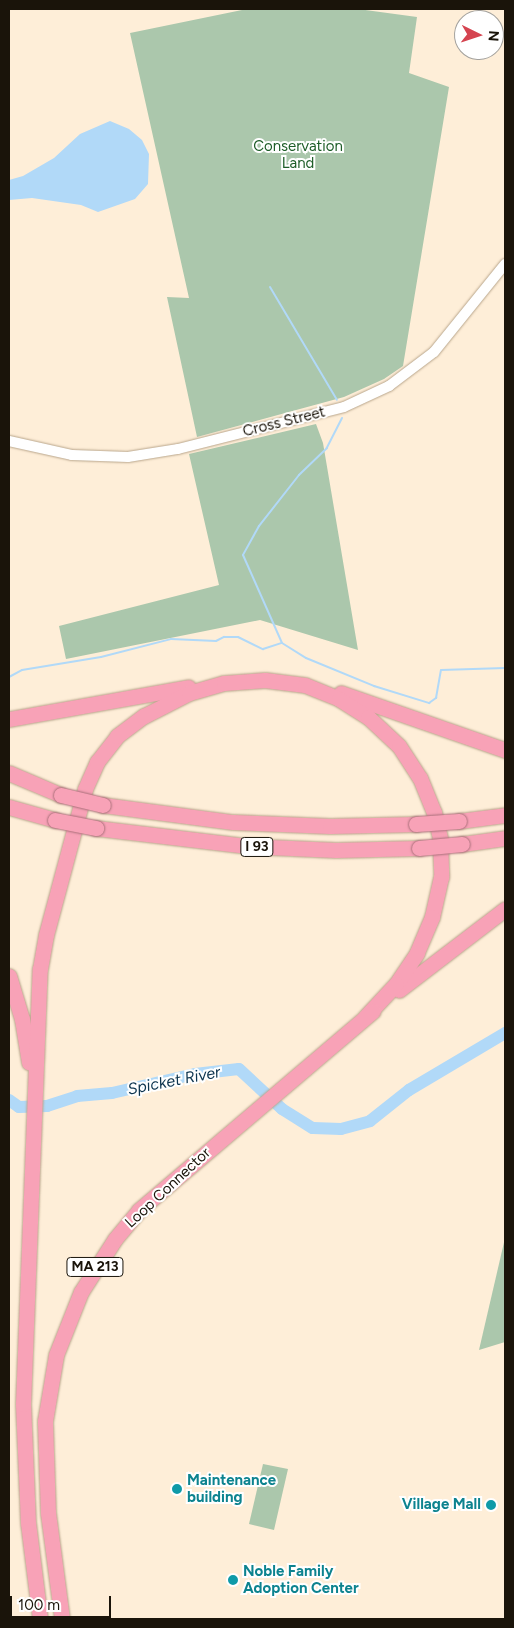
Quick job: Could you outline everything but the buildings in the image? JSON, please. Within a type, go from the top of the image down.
[{"type":"highway","points":[[9,718],[224,683],[265,680],[300,684],[342,693],[505,750]]},
{"type":"highway","points":[[38,1619],[27,1506],[23,1384],[32,1120],[42,952],[92,772],[110,744],[134,722],[182,696],[224,683]]},
{"type":"highway","points":[[300,684],[344,701],[368,717],[392,738],[420,778],[438,830],[440,877],[429,927],[405,973],[365,1017]]},
{"type":"highway","points":[[9,773],[61,796]]},
{"type":"highway","name":"I 93","points":[[9,782],[103,805],[233,822],[330,826],[416,824],[505,815]]},
{"type":"highway","name":"I 93","points":[[9,807],[55,820],[96,828],[246,846],[336,850],[419,848],[505,838]]},
{"type":"highway","points":[[9,814],[55,820]]},
{"type":"highway","points":[[365,1017],[436,960],[505,909]]},
{"type":"highway","points":[[9,976],[25,1036],[33,1098]]},
{"type":"highway","name":"Loop Connector","points":[[62,1619],[48,1503],[45,1427],[50,1380],[69,1316],[91,1274],[139,1210],[269,1097],[365,1017]]},
{"type":"highway","points":[[48,1503],[70,1619]]},
{"type":"street","name":"Cross Street","points":[[9,441],[72,455],[128,457],[178,449],[344,407],[389,386],[434,352],[505,264]]},
{"type":"green space","name":"Conservation Land","points":[[358,9],[417,17],[409,73],[449,87],[403,366],[384,379],[344,397],[197,437],[167,297],[189,298],[130,33],[242,10]]},
{"type":"green space","points":[[316,424],[323,443],[358,650],[260,620],[66,659],[59,626],[219,585],[189,454]]},
{"type":"green space","points":[[505,1238],[505,1342],[479,1350]]},
{"type":"green space","points":[[263,1464],[288,1469],[274,1530],[249,1524]]},
{"type":"water","points":[[110,121],[129,129],[142,140],[149,154],[148,184],[135,199],[98,212],[81,205],[32,198],[9,200],[9,180],[23,176],[54,158],[80,134]]},
{"type":"waterway","points":[[270,287],[337,400]]},
{"type":"waterway","points":[[342,418],[327,448],[299,475],[259,526],[243,555],[282,643],[306,658],[374,686],[429,703],[436,698],[441,670],[505,668]]},
{"type":"waterway","points":[[9,677],[22,670],[101,657],[171,639],[216,641],[224,637],[238,637],[263,649],[281,643]]},
{"type":"waterway","name":"Spicket River","points":[[9,1100],[19,1107],[47,1106],[77,1096],[112,1093],[195,1074],[239,1069],[282,1109],[313,1128],[341,1129],[370,1121],[409,1090],[505,1033]]},
{"type":"place","name":"Maintenance building","points":[[177,1489]]},
{"type":"place","name":"Village Mall","points":[[491,1505]]},
{"type":"place","name":"Noble Family Adoption Center","points":[[233,1580]]}]
